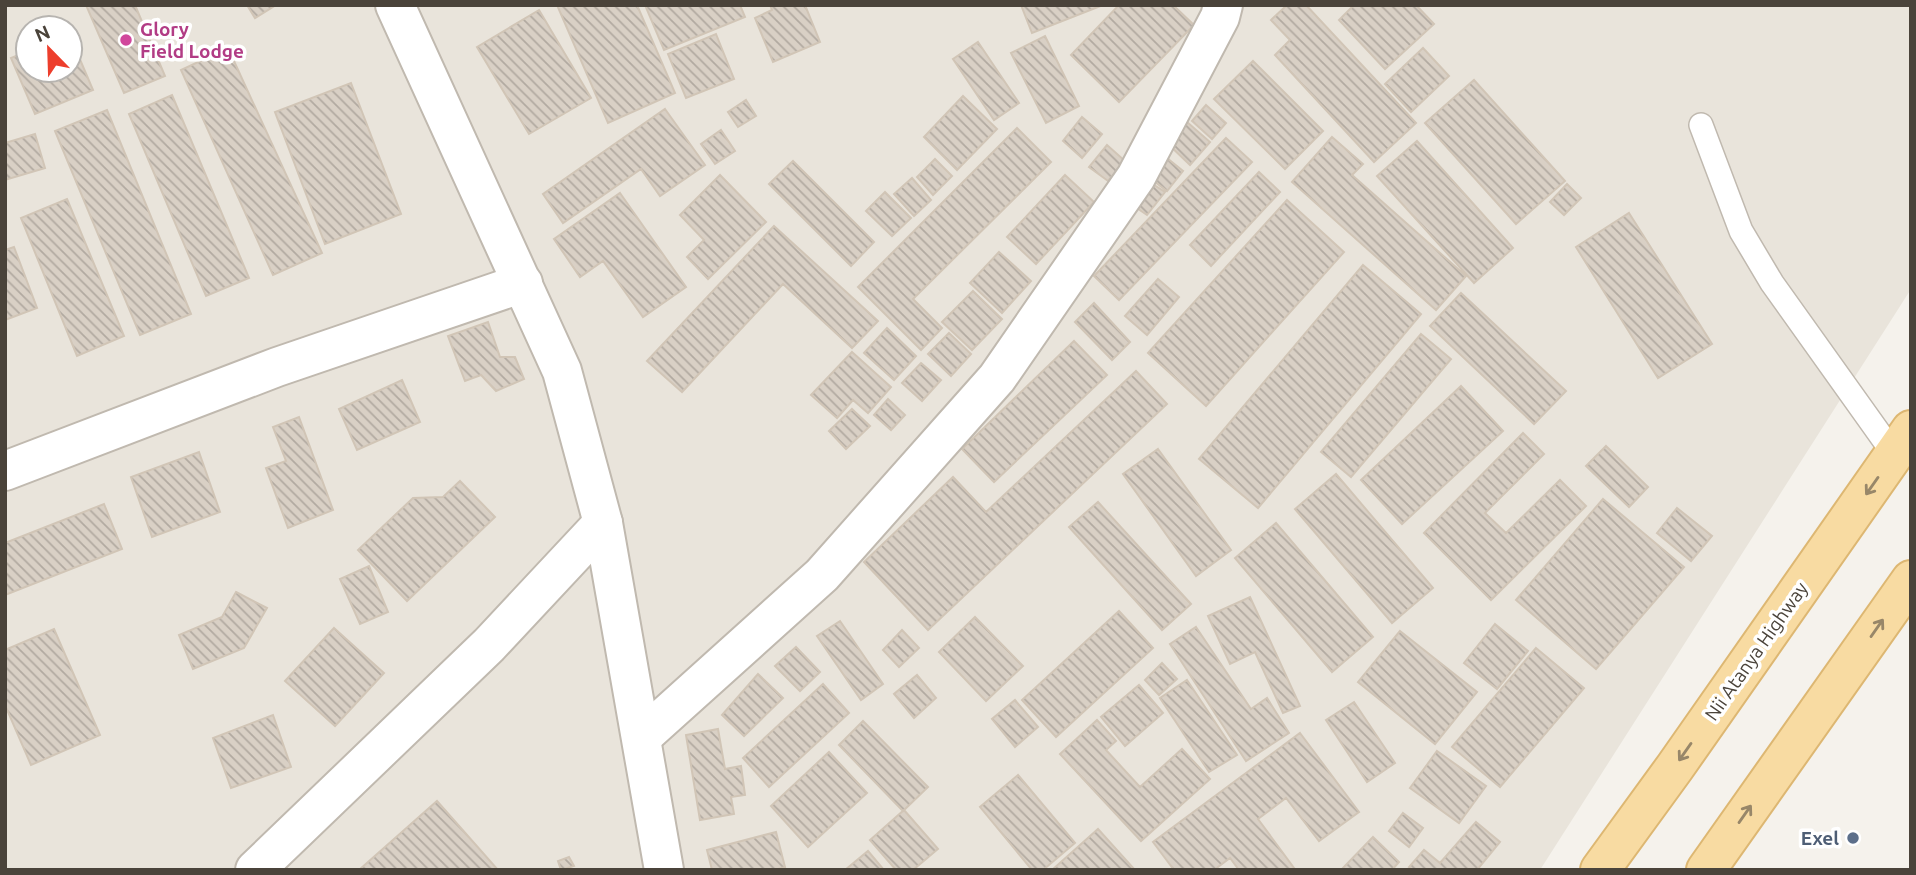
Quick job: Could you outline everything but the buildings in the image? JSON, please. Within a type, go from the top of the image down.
[{"type":"main road","name":"Nii Atanya Highway","points":[[1600,870],[1902,442]]},
{"type":"main road","points":[[1706,870],[1909,586]]},
{"type":"street","points":[[395,5],[562,370],[603,523],[664,870]]},
{"type":"street","points":[[642,737],[822,575],[997,378],[1136,177],[1218,9]]},
{"type":"street","points":[[5,471],[277,367],[523,283]]},
{"type":"street","points":[[255,870],[489,645],[603,523]]},
{"type":"lane","points":[[1701,125],[1741,230],[1772,283],[1902,442]]},
{"type":"shaded area","points":[[5,5],[1911,5],[1911,289],[1540,870],[5,870]]},
{"type":"place","name":"Glory Field Lodge","points":[[126,40]]},
{"type":"place","name":"Exel","points":[[1853,838]]}]
